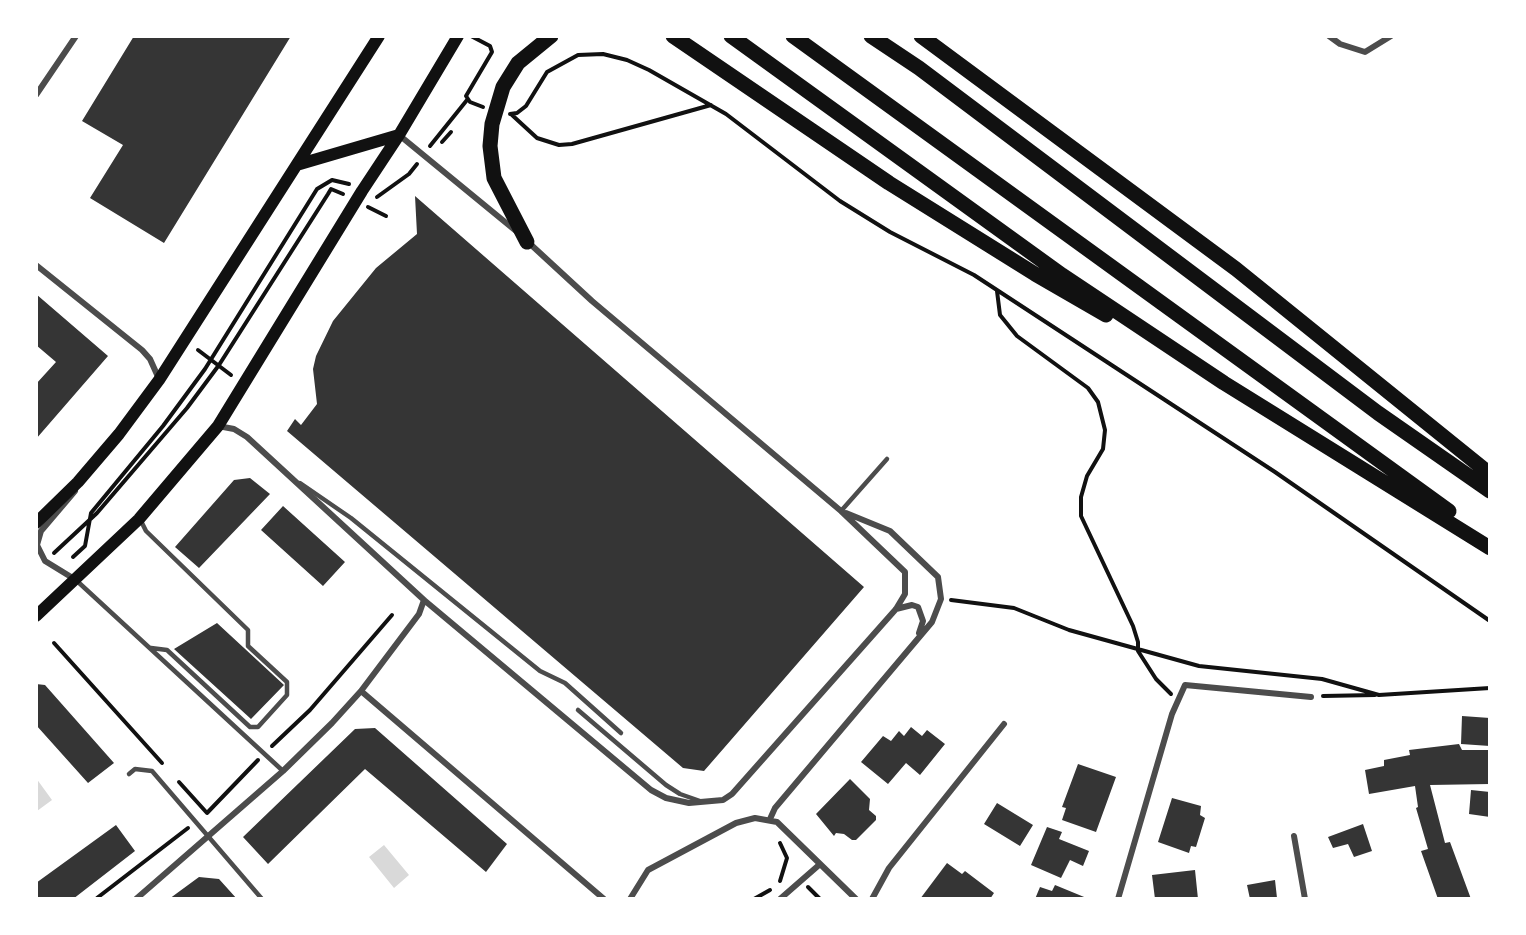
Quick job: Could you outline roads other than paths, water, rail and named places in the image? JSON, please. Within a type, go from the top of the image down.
[{"type":"highway","points":[[527,242],[494,178],[489,146],[494,111],[502,87],[518,63],[551,36]]},
{"type":"highway","points":[[673,36],[918,201],[1035,274],[1224,383],[1490,548]]},
{"type":"highway","points":[[731,36],[1062,275],[1224,383]]},
{"type":"highway","points":[[793,36],[1158,298],[1490,542]]},
{"type":"highway","points":[[871,36],[919,68],[1378,413],[1490,491]]},
{"type":"highway","points":[[921,36],[1236,269],[1490,474]]},
{"type":"main road","points":[[36,523],[78,482],[119,434],[159,380],[300,164],[379,36]]},
{"type":"main road","points":[[36,616],[140,519],[218,426],[458,36]]},
{"type":"main road","points":[[300,164],[399,135]]},
{"type":"street","points":[[36,95],[76,36]]},
{"type":"street","points":[[1329,36],[1340,44],[1365,52],[1391,36]]},
{"type":"street","points":[[218,426],[234,429],[247,437],[424,600],[651,790],[666,798],[709,803],[723,800],[732,794],[896,609],[905,594],[905,572],[842,511],[399,135]]},
{"type":"street","points":[[36,265],[142,350],[150,359],[159,380]]},
{"type":"street","points":[[77,580],[45,561],[37,545],[41,531],[73,495],[78,482]]},
{"type":"street","points":[[770,819],[774,808],[932,622],[941,599],[938,577],[890,531],[842,511]]},
{"type":"street","points":[[136,899],[283,771],[361,691],[419,614],[424,600]]},
{"type":"street","points":[[896,609],[912,605],[918,607],[922,612],[923,621],[916,639]]},
{"type":"street","points":[[1118,899],[1179,698],[1185,685],[1311,697]]},
{"type":"street","points":[[361,691],[604,899]]},
{"type":"street","points":[[872,899],[889,868],[1004,724]]},
{"type":"street","points":[[630,899],[648,870],[667,857],[736,823],[755,818],[777,822],[856,899]]},
{"type":"street","points":[[1294,836],[1305,899]]},
{"type":"street","points":[[780,899],[819,865]]},
{"type":"lane","points":[[842,511],[887,459]]},
{"type":"lane","points":[[290,477],[351,518],[540,671],[565,683],[621,733]]},
{"type":"lane","points":[[140,519],[146,531],[248,630],[249,646],[287,682],[287,695],[258,727],[250,727],[166,650],[151,648]]},
{"type":"lane","points":[[77,580],[283,771]]},
{"type":"lane","points":[[578,710],[666,785],[680,794],[709,803]]},
{"type":"lane","points":[[129,774],[135,770],[152,771],[262,899]]}]
